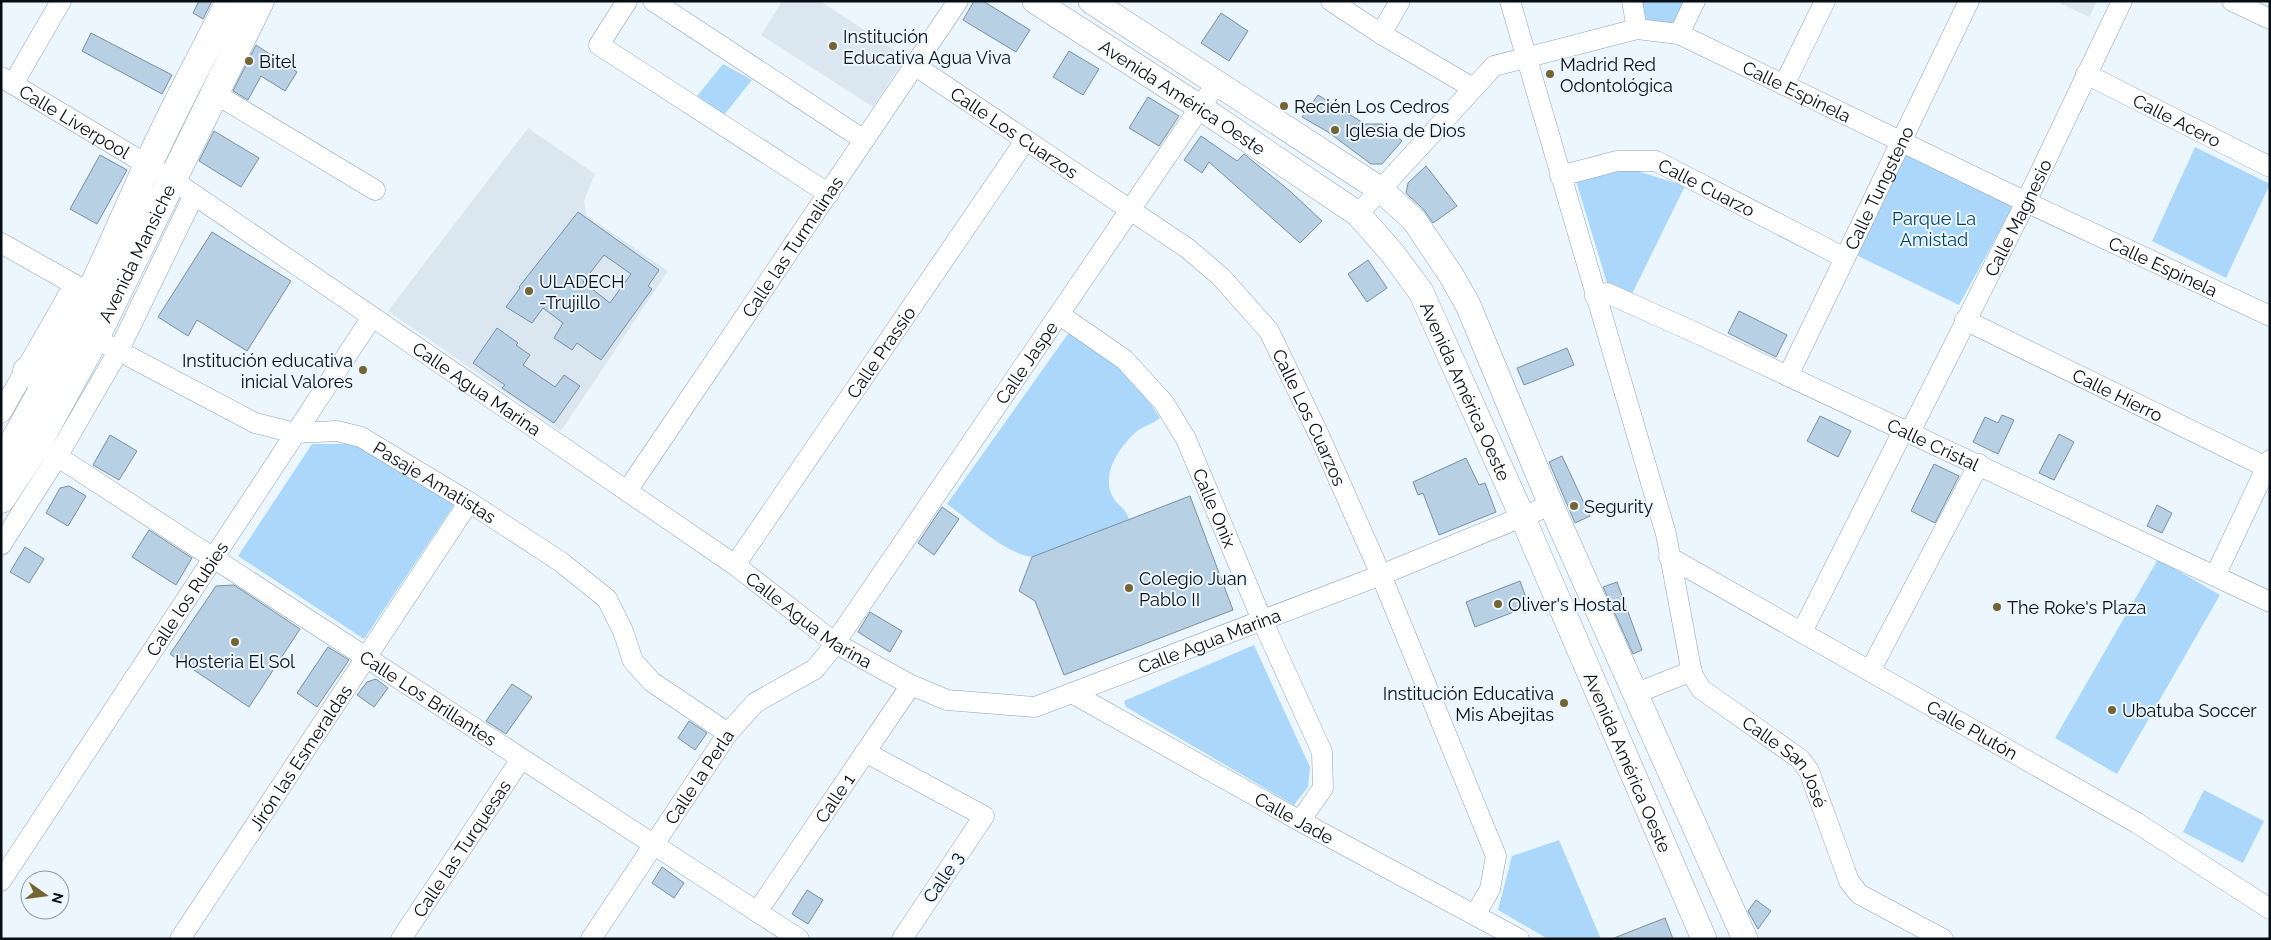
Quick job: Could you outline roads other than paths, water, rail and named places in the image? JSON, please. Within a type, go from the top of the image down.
[{"type":"highway","name":"Avenida Mansiche","points":[[1,499],[38,445],[96,338],[92,294],[148,165],[230,1]]},
{"type":"highway","name":"Avenida Mansiche","points":[[92,294],[171,179],[260,1]]},
{"type":"highway","name":"Avenida Mansiche","points":[[38,445],[37,377],[96,338]]},
{"type":"highway","name":"Avenida Mansiche","points":[[1,463],[38,445]]},
{"type":"main road","name":"Avenida América Oeste","points":[[1035,1],[1201,108],[1358,214],[1393,254],[1421,292],[1522,516],[1704,939]]},
{"type":"main road","name":"Avenida América Oeste","points":[[1091,1],[1381,190],[1414,220],[1451,275],[1468,305],[1551,505],[1745,939]]},
{"type":"street","points":[[7,80],[61,1]]},
{"type":"street","points":[[627,1],[599,45],[829,194]]},
{"type":"street","points":[[653,1],[864,140]]},
{"type":"street","name":"Calle las Turmalinas","points":[[627,491],[958,1]]},
{"type":"street","points":[[1331,1],[1381,34],[1473,88]]},
{"type":"street","points":[[1381,34],[1400,1]]},
{"type":"street","name":"Calle San José","points":[[1510,1],[1666,534],[1692,671],[1701,689],[1800,759],[1809,770],[1849,881],[1859,894],[1943,939]]},
{"type":"street","points":[[1632,1],[1638,29]]},
{"type":"street","points":[[1679,34],[1695,1]]},
{"type":"street","points":[[1784,84],[1825,1]]},
{"type":"street","name":"Calle Tungsteno","points":[[1788,376],[1970,1]]},
{"type":"street","name":"Calle Magnesio","points":[[1802,632],[2026,202],[2122,1]]},
{"type":"street","points":[[2232,1],[2270,19]]},
{"type":"street","name":"Calle Espinela","points":[[1358,214],[1494,66],[1526,56],[1638,29],[1679,34],[2026,202],[2270,316]]},
{"type":"street","name":"Calle Los Cuarzos","points":[[914,65],[1187,248],[1221,277],[1268,331],[1319,435],[1381,575],[1496,856],[1490,889],[1474,915]]},
{"type":"street","name":"Calle Acero","points":[[2086,74],[2270,167]]},
{"type":"street","name":"Calle Liverpool","points":[[7,80],[148,165]]},
{"type":"street","name":"Calle Jaspe","points":[[836,642],[1216,84]]},
{"type":"street","points":[[214,93],[375,190]]},
{"type":"street","name":"Calle Prassio","points":[[735,565],[1025,141]]},
{"type":"street","name":"Calle Cuarzo","points":[[1560,176],[1617,161],[1656,161],[1845,258]]},
{"type":"street","name":"Calle Agua Marina","points":[[148,165],[735,565],[836,642],[911,685],[948,700],[1035,707],[1381,575],[1551,505]]},
{"type":"street","name":"Avenida Mansiche","points":[[96,338],[194,195]]},
{"type":"street","points":[[1,243],[92,294],[37,377],[1,413]]},
{"type":"street","name":"Calle Cristal","points":[[1595,296],[1607,293],[1979,464],[2270,602]]},
{"type":"street","name":"Calle Onix","points":[[1060,315],[1125,360],[1164,403],[1186,439],[1262,620],[1322,752],[1323,788],[1300,821]]},
{"type":"street","name":"Calle los Rubies","points":[[1,881],[372,317]]},
{"type":"street","name":"Calle Hierro","points":[[1965,320],[2269,465]]},
{"type":"street","name":"Pasaje Amatistas","points":[[96,338],[255,424],[295,433],[337,431],[361,437],[469,502],[561,562],[607,599],[623,631],[632,661],[652,682],[728,734]]},
{"type":"street","name":"Avenida Mansiche","points":[[1,545],[38,445]]},
{"type":"street","name":"Calle Los Brillantes","points":[[38,445],[799,939]]},
{"type":"street","points":[[1870,671],[1979,464]]},
{"type":"street","points":[[2215,576],[2269,465]]},
{"type":"street","name":"Jirón las Esmeraldas","points":[[180,939],[469,502]]},
{"type":"street","name":"Calle Plutón","points":[[1669,557],[2137,823],[2270,909]]},
{"type":"street","name":"Calle la Perla","points":[[591,939],[728,734],[755,704],[815,669],[836,642]]},
{"type":"street","points":[[1634,694],[1692,671]]},
{"type":"street","name":"Calle 1","points":[[757,912],[911,685]]},
{"type":"street","name":"Calle Jade","points":[[1072,693],[1300,821],[1519,939]]},
{"type":"street","name":"Calle 3","points":[[865,752],[984,816],[902,939]]},
{"type":"street","name":"Calle las Turquesas","points":[[401,939],[522,759]]},
{"type":"place","name":"Institución Educativa Agua Viva","points":[[833,46]]},
{"type":"place","name":"Bitel","points":[[249,61]]},
{"type":"place","name":"Madrid Red Odontológica","points":[[1550,74]]},
{"type":"place","name":"Recién Los Cedros","points":[[1284,106]]},
{"type":"place","name":"Iglesia de Dios","points":[[1335,130]]},
{"type":"place","name":"ULADECH -Trujillo","points":[[529,291]]},
{"type":"place","name":"Institución educativa inicial Valores","points":[[363,370]]},
{"type":"place","name":"Segurity","points":[[1574,506]]},
{"type":"place","name":"Colegio Juan Pablo II","points":[[1129,588]]},
{"type":"place","name":"Oliver's Hostal","points":[[1498,604]]},
{"type":"place","name":"The Roke's Plaza","points":[[1997,607]]},
{"type":"place","name":"Hosteria El Sol","points":[[235,642]]},
{"type":"place","name":"Institución Educativa Mis Abejitas","points":[[1564,703]]},
{"type":"place","name":"Ubatuba Soccer","points":[[2112,710]]},
{"type":"park label","name":"Parque La Amistad","points":[[1934,228]]}]
